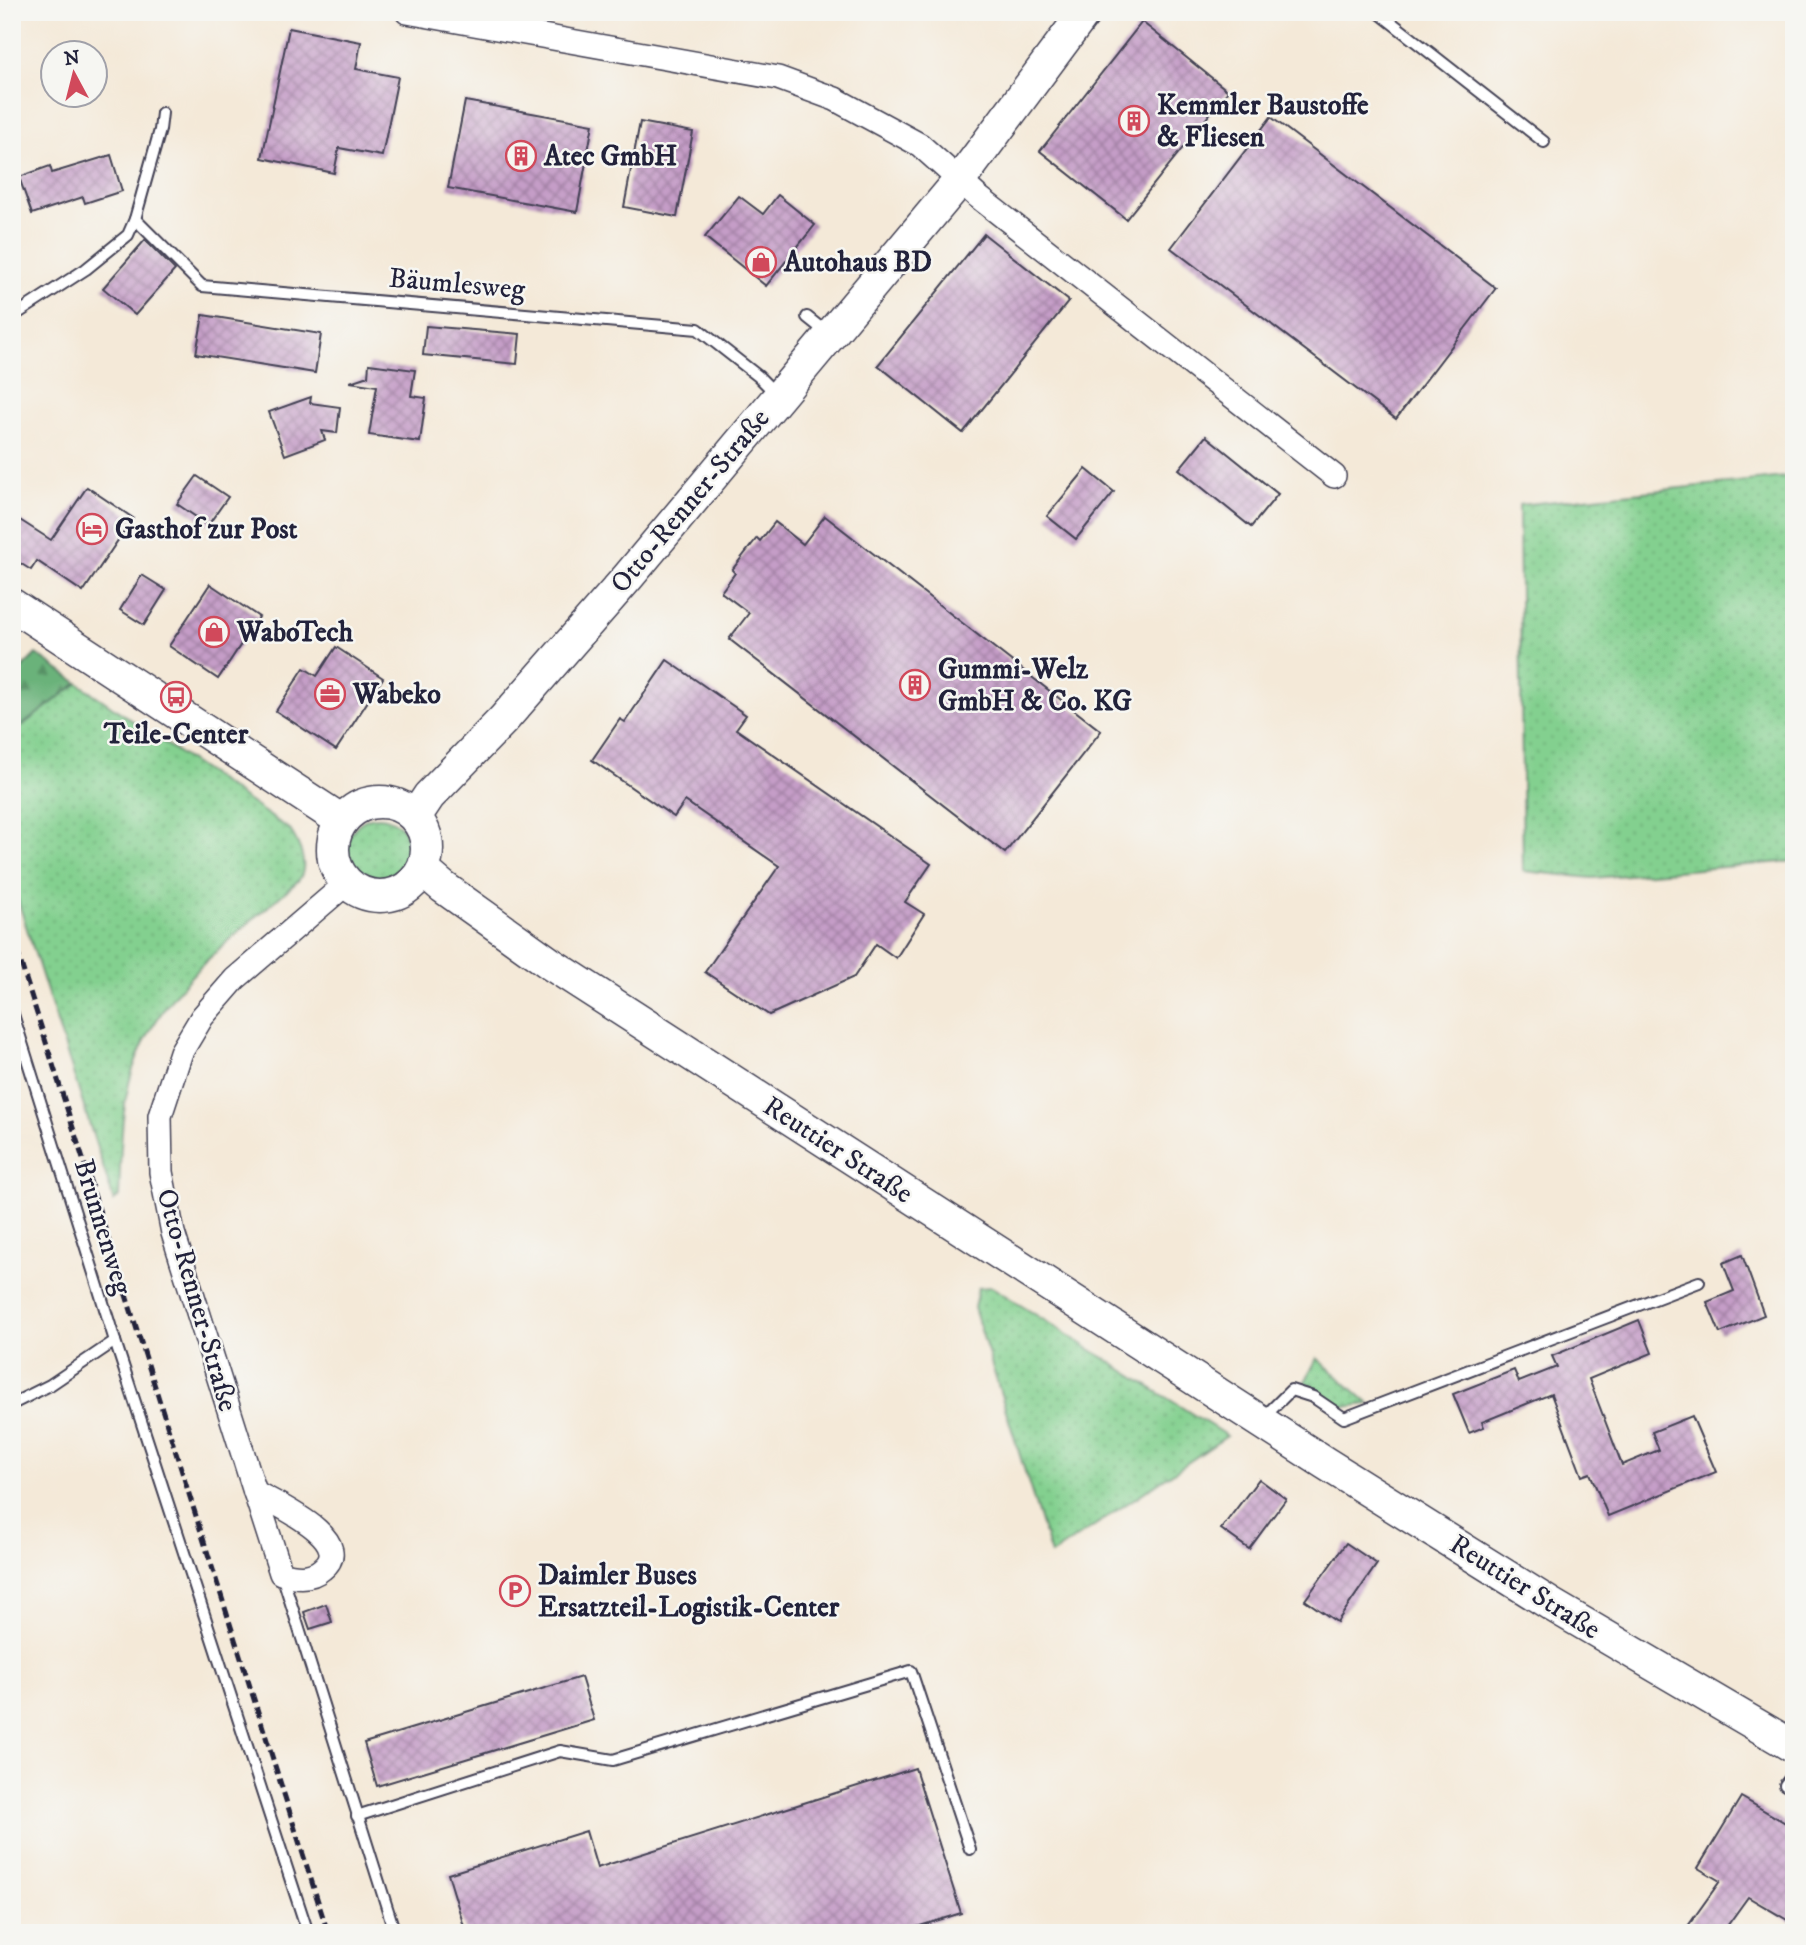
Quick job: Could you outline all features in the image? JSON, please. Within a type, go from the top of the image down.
[{"type":"main road","name":"Otto-Renner-Straße","points":[[415,817],[429,796],[503,720],[628,577],[778,396],[818,326],[960,180],[1085,12]]},
{"type":"main road","points":[[12,605],[342,821]]},
{"type":"main road","points":[[372,803],[395,804],[415,817],[425,833],[428,852],[423,870],[415,880],[406,888],[382,896],[369,895],[347,883],[336,867],[334,839],[342,821],[350,812],[372,803]]},
{"type":"main road","name":"Reuttier Straße","points":[[423,870],[551,964],[1260,1421],[1552,1605],[1794,1747]]},
{"type":"street","points":[[407,12],[778,78],[835,99],[920,145],[960,180],[1334,476]]},
{"type":"street","name":"Otto-Renner-Straße","points":[[281,1573],[173,1233],[161,1172],[160,1116],[181,1052],[202,1017],[235,979],[347,883]]},
{"type":"street","points":[[255,1492],[302,1518],[338,1548],[326,1567],[316,1574],[291,1576],[281,1573]]},
{"type":"lane","points":[[1378,12],[1544,142]]},
{"type":"lane","points":[[12,317],[86,269],[128,235],[160,130],[162,113]]},
{"type":"lane","name":"Bäumlesweg","points":[[135,219],[202,286],[698,329],[758,376],[778,396]]},
{"type":"lane","name":"Brunnenweg","points":[[12,1011],[115,1341],[308,1933]]},
{"type":"lane","points":[[1260,1421],[1292,1390],[1313,1397],[1345,1418],[1699,1282]]},
{"type":"lane","points":[[12,1404],[50,1385],[115,1341]]},
{"type":"lane","points":[[281,1573],[395,1933]]},
{"type":"lane","points":[[358,1816],[560,1751],[613,1760],[911,1671],[970,1849]]},
{"type":"lane","points":[[1794,1773],[1786,1785],[1794,1790]]},
{"type":"green space","points":[[1794,476],[1794,861],[1592,878],[1523,871],[1519,505]]},
{"type":"green space","points":[[36,654],[78,683],[12,733],[12,678]]},
{"type":"green space","points":[[78,683],[290,830],[300,848],[303,862],[298,881],[207,960],[186,982],[150,1031],[137,1058],[127,1091],[122,1126],[119,1196],[114,1201],[12,882],[12,733]]},
{"type":"green space","points":[[378,817],[395,822],[403,830],[408,847],[403,864],[395,872],[378,877],[361,872],[353,864],[348,847],[353,830],[361,822]]},
{"type":"green space","points":[[992,1287],[1227,1436],[1051,1555],[974,1308],[978,1288]]},
{"type":"green space","points":[[1317,1358],[1369,1404],[1343,1407],[1305,1382]]},
{"type":"building","name":"Kemmler Baustoffe & Fliesen","points":[[1142,22],[1228,91],[1126,219],[1040,151]]},
{"type":"building","points":[[289,28],[361,42],[356,69],[398,77],[382,156],[339,148],[334,173],[262,158]]},
{"type":"building","name":"Atec GmbH","points":[[465,101],[593,124],[577,212],[448,188]]},
{"type":"building","points":[[1271,117],[1496,288],[1396,419],[1171,248]]},
{"type":"building","points":[[640,122],[693,132],[677,217],[624,207]]},
{"type":"building","points":[[111,155],[122,191],[85,203],[83,197],[32,214],[19,177],[50,166],[52,173]]},
{"type":"building","points":[[778,195],[815,225],[766,286],[705,237],[739,196],[763,214]]},
{"type":"building","points":[[984,234],[1069,301],[963,433],[878,365]]},
{"type":"building","points":[[145,240],[175,270],[135,315],[103,288]]},
{"type":"building","points":[[203,315],[321,334],[315,373],[196,354]]},
{"type":"building","points":[[426,326],[520,334],[517,364],[423,355]]},
{"type":"building","points":[[369,364],[415,370],[411,396],[426,398],[420,442],[369,435],[377,386],[350,382],[368,376]]},
{"type":"building","points":[[311,397],[310,403],[340,407],[337,433],[322,431],[325,440],[285,455],[269,412]]},
{"type":"building","points":[[1206,436],[1278,494],[1251,527],[1179,469]]},
{"type":"building","points":[[1086,469],[1114,492],[1076,539],[1047,516]]},
{"type":"building","points":[[197,476],[228,497],[208,525],[177,504]]},
{"type":"building","name":"Gasthof zur Post","points":[[87,487],[133,518],[83,592],[37,561],[31,570],[12,558],[12,515],[51,540]]},
{"type":"building","name":"Gummi-Welz GmbH & Co. KG","points":[[825,516],[1101,731],[1005,853],[729,639],[749,613],[721,592],[735,573],[732,570],[757,538],[760,541],[775,522],[803,544]]},
{"type":"building","points":[[142,575],[166,590],[144,625],[120,610]]},
{"type":"building","name":"WaboTech","points":[[210,584],[259,617],[218,679],[169,646]]},
{"type":"building","name":"Wabeko","points":[[336,647],[383,678],[336,750],[276,711],[304,668],[317,676]]},
{"type":"building","points":[[667,660],[746,715],[736,729],[931,864],[905,902],[924,914],[896,958],[876,944],[854,977],[769,1015],[705,972],[779,866],[685,801],[674,817],[592,760],[620,719],[625,722]]},
{"type":"building","points":[[1742,1255],[1764,1315],[1720,1333],[1707,1302],[1734,1291],[1723,1263]]},
{"type":"building","points":[[1639,1320],[1652,1353],[1589,1379],[1622,1465],[1659,1450],[1652,1432],[1692,1416],[1716,1472],[1608,1516],[1590,1473],[1582,1476],[1551,1394],[1482,1422],[1484,1427],[1469,1433],[1453,1394],[1514,1370],[1519,1382],[1557,1367],[1552,1356]]},
{"type":"building","points":[[1259,1479],[1286,1499],[1249,1549],[1221,1529]]},
{"type":"building","points":[[1346,1543],[1377,1564],[1337,1622],[1305,1600]]},
{"type":"building","points":[[326,1604],[332,1622],[310,1629],[304,1612]]},
{"type":"building","points":[[581,1677],[594,1720],[377,1786],[364,1743]]},
{"type":"building","points":[[915,1768],[961,1913],[898,1933],[466,1933],[448,1874],[586,1831],[597,1868]]},
{"type":"building","points":[[1741,1797],[1794,1828],[1794,1924],[1748,1897],[1722,1933],[1683,1933],[1720,1881],[1698,1868]]},
{"type":"railway","points":[[12,935],[328,1933]]},
{"type":"place","name":"Kemmler Baustoffe & Fliesen","points":[[1134,121]]},
{"type":"place","name":"Atec GmbH","points":[[521,156]]},
{"type":"place","name":"Autohaus BD","points":[[761,262]]},
{"type":"place","name":"Gasthof zur Post","points":[[92,529]]},
{"type":"place","name":"WaboTech","points":[[214,632]]},
{"type":"place","name":"Gummi-Welz GmbH & Co. KG","points":[[915,685]]},
{"type":"place","name":"Wabeko","points":[[330,694]]},
{"type":"place","name":"Teile-Center","points":[[176,697]]},
{"type":"place","name":"Daimler Buses Ersatzteil-Logistik-Center","points":[[515,1591]]}]
